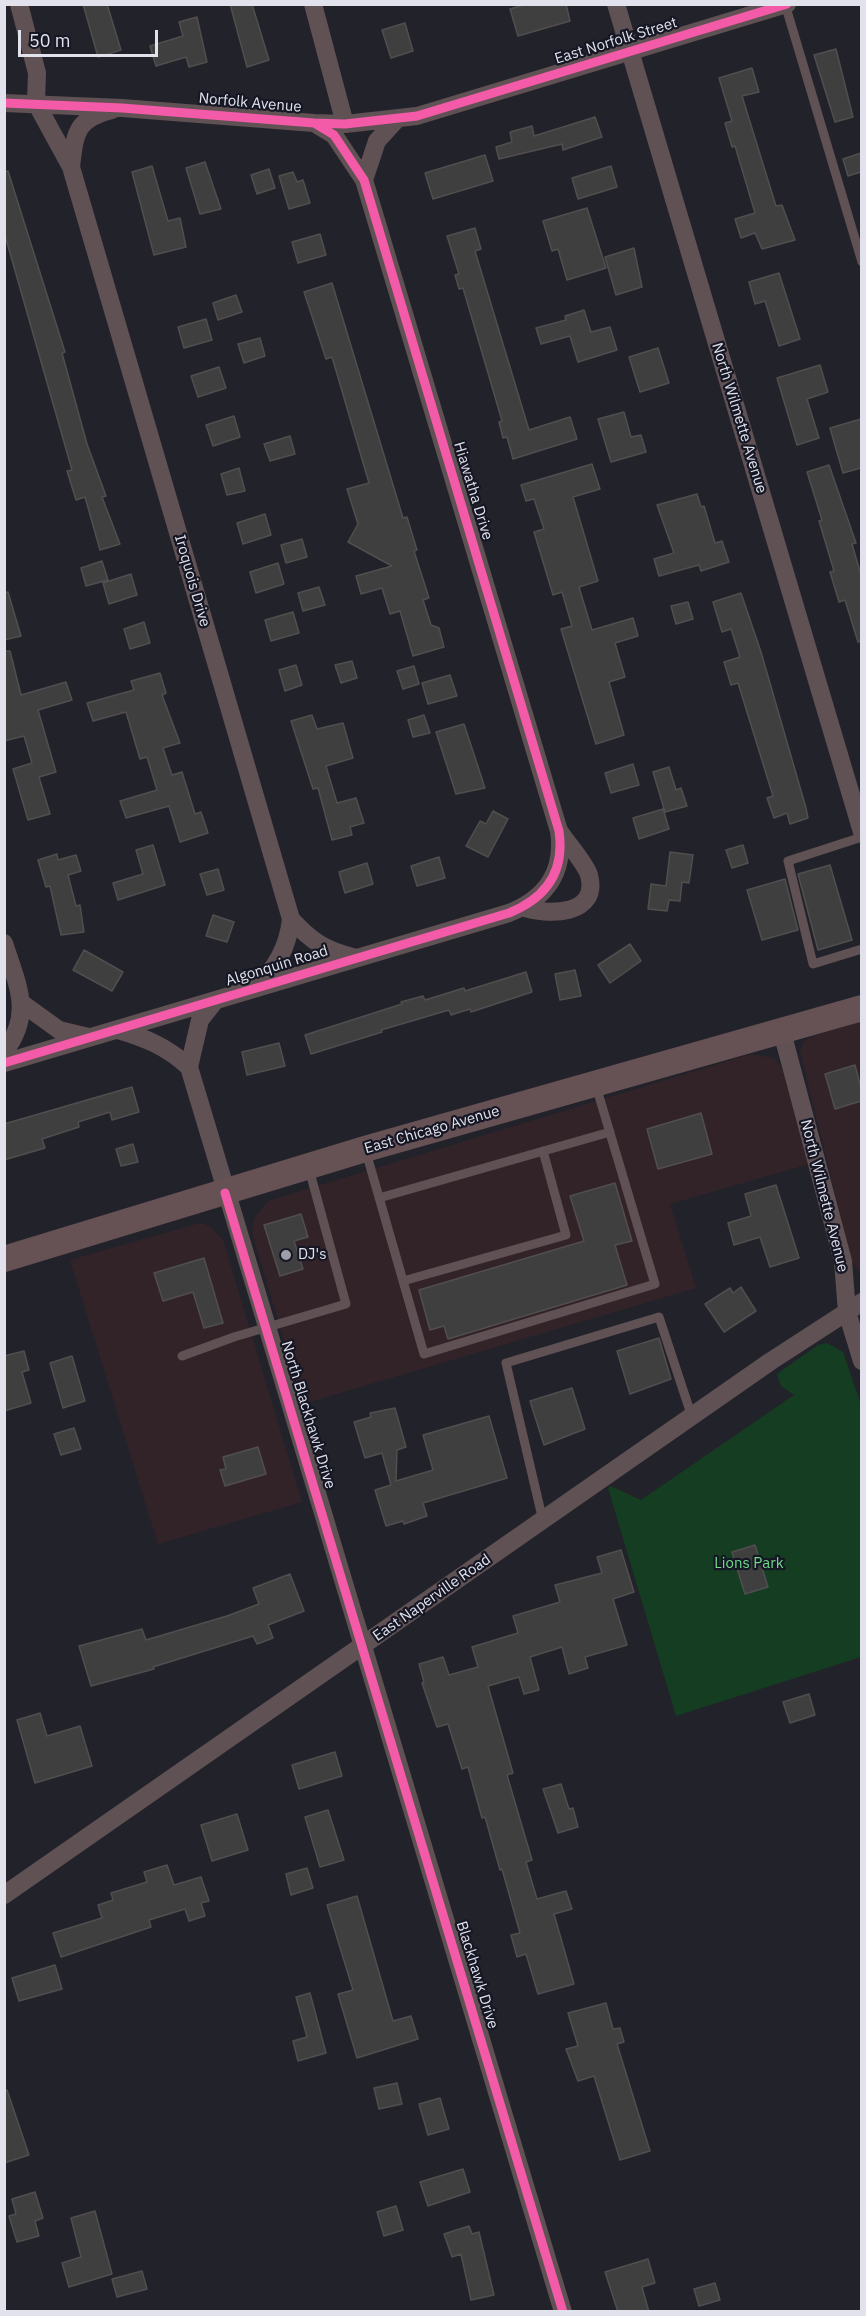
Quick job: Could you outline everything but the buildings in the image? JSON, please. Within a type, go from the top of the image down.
[{"type":"main road","name":"East Chicago Avenue","points":[[4,1259],[365,1149],[861,1008]]},
{"type":"street","points":[[20,4],[37,73],[36,103]]},
{"type":"street","points":[[313,4],[345,124]]},
{"type":"street","name":"North Wilmette Avenue","points":[[616,4],[861,832]]},
{"type":"street","name":"East Norfolk Street","points":[[489,95],[786,5]]},
{"type":"street","name":"Norfolk Avenue","points":[[4,103],[122,108],[345,124],[397,119],[489,95]]},
{"type":"street","name":"Iroquois Drive","points":[[36,103],[71,167],[291,919],[289,940],[278,964],[257,988]]},
{"type":"street","name":"Iroquois Drive","points":[[71,167],[75,134],[93,115],[122,108]]},
{"type":"street","points":[[364,180],[377,141],[397,119]]},
{"type":"street","name":"Hiawatha Drive","points":[[314,123],[334,135],[364,180],[559,831],[562,848],[560,862],[549,883]]},
{"type":"street","points":[[522,907],[539,913],[561,912],[578,907],[588,896],[589,873],[559,831]]},
{"type":"street","name":"Algonquin Road","points":[[4,1063],[522,907],[536,899],[549,883]]},
{"type":"street","points":[[291,919],[308,937],[329,951],[356,958]]},
{"type":"street","points":[[4,943],[23,1004],[19,1023],[4,1052]]},
{"type":"street","name":"North Blackhawk Drive","points":[[215,1001],[200,1020],[189,1066],[362,1647]]},
{"type":"street","points":[[23,1004],[59,1030],[92,1038]]},
{"type":"street","points":[[118,1030],[152,1040],[189,1066]]},
{"type":"street","name":"North Wilmette Avenue","points":[[782,1032],[843,1261],[854,1307],[861,1361]]},
{"type":"street","name":"East Naperville Road","points":[[4,1895],[854,1307]]},
{"type":"street","name":"Blackhawk Drive","points":[[362,1647],[563,2312]]},
{"type":"lane","points":[[786,5],[861,261]]},
{"type":"lane","points":[[861,837],[788,861],[813,964],[861,949]]},
{"type":"lane","points":[[365,1149],[424,1354],[655,1284],[596,1084]]},
{"type":"lane","points":[[379,1198],[610,1132]]},
{"type":"lane","points":[[403,1281],[566,1235],[543,1151]]},
{"type":"lane","points":[[182,1356],[266,1327],[346,1304],[309,1166]]},
{"type":"lane","points":[[543,1521],[506,1363],[659,1317],[692,1417]]},
{"type":"shaded area","points":[[861,1021],[861,1274],[852,1262],[800,1051],[804,1041],[813,1036]]},
{"type":"shaded area","points":[[751,1054],[774,1058],[781,1066],[809,1164],[670,1204],[696,1288],[303,1404],[252,1233],[254,1218],[268,1201]]},
{"type":"shaded area","points":[[200,1223],[210,1226],[223,1240],[302,1502],[158,1544],[70,1260]]},
{"type":"green space","name":"Lions Park","points":[[827,1343],[843,1352],[861,1405],[861,1657],[676,1716],[608,1488],[611,1486],[641,1500],[794,1395],[781,1386],[777,1374],[818,1345]]},
{"type":"cycle path","points":[[4,103],[122,108],[345,124],[417,116],[787,4]]},
{"type":"cycle path","points":[[4,1063],[509,913],[533,900],[543,891],[556,871],[560,846],[559,831],[364,180],[334,135],[314,123]]},
{"type":"cycle path","points":[[225,1193],[563,2312]]},
{"type":"place","name":"DJ's","points":[[286,1255]]}]
